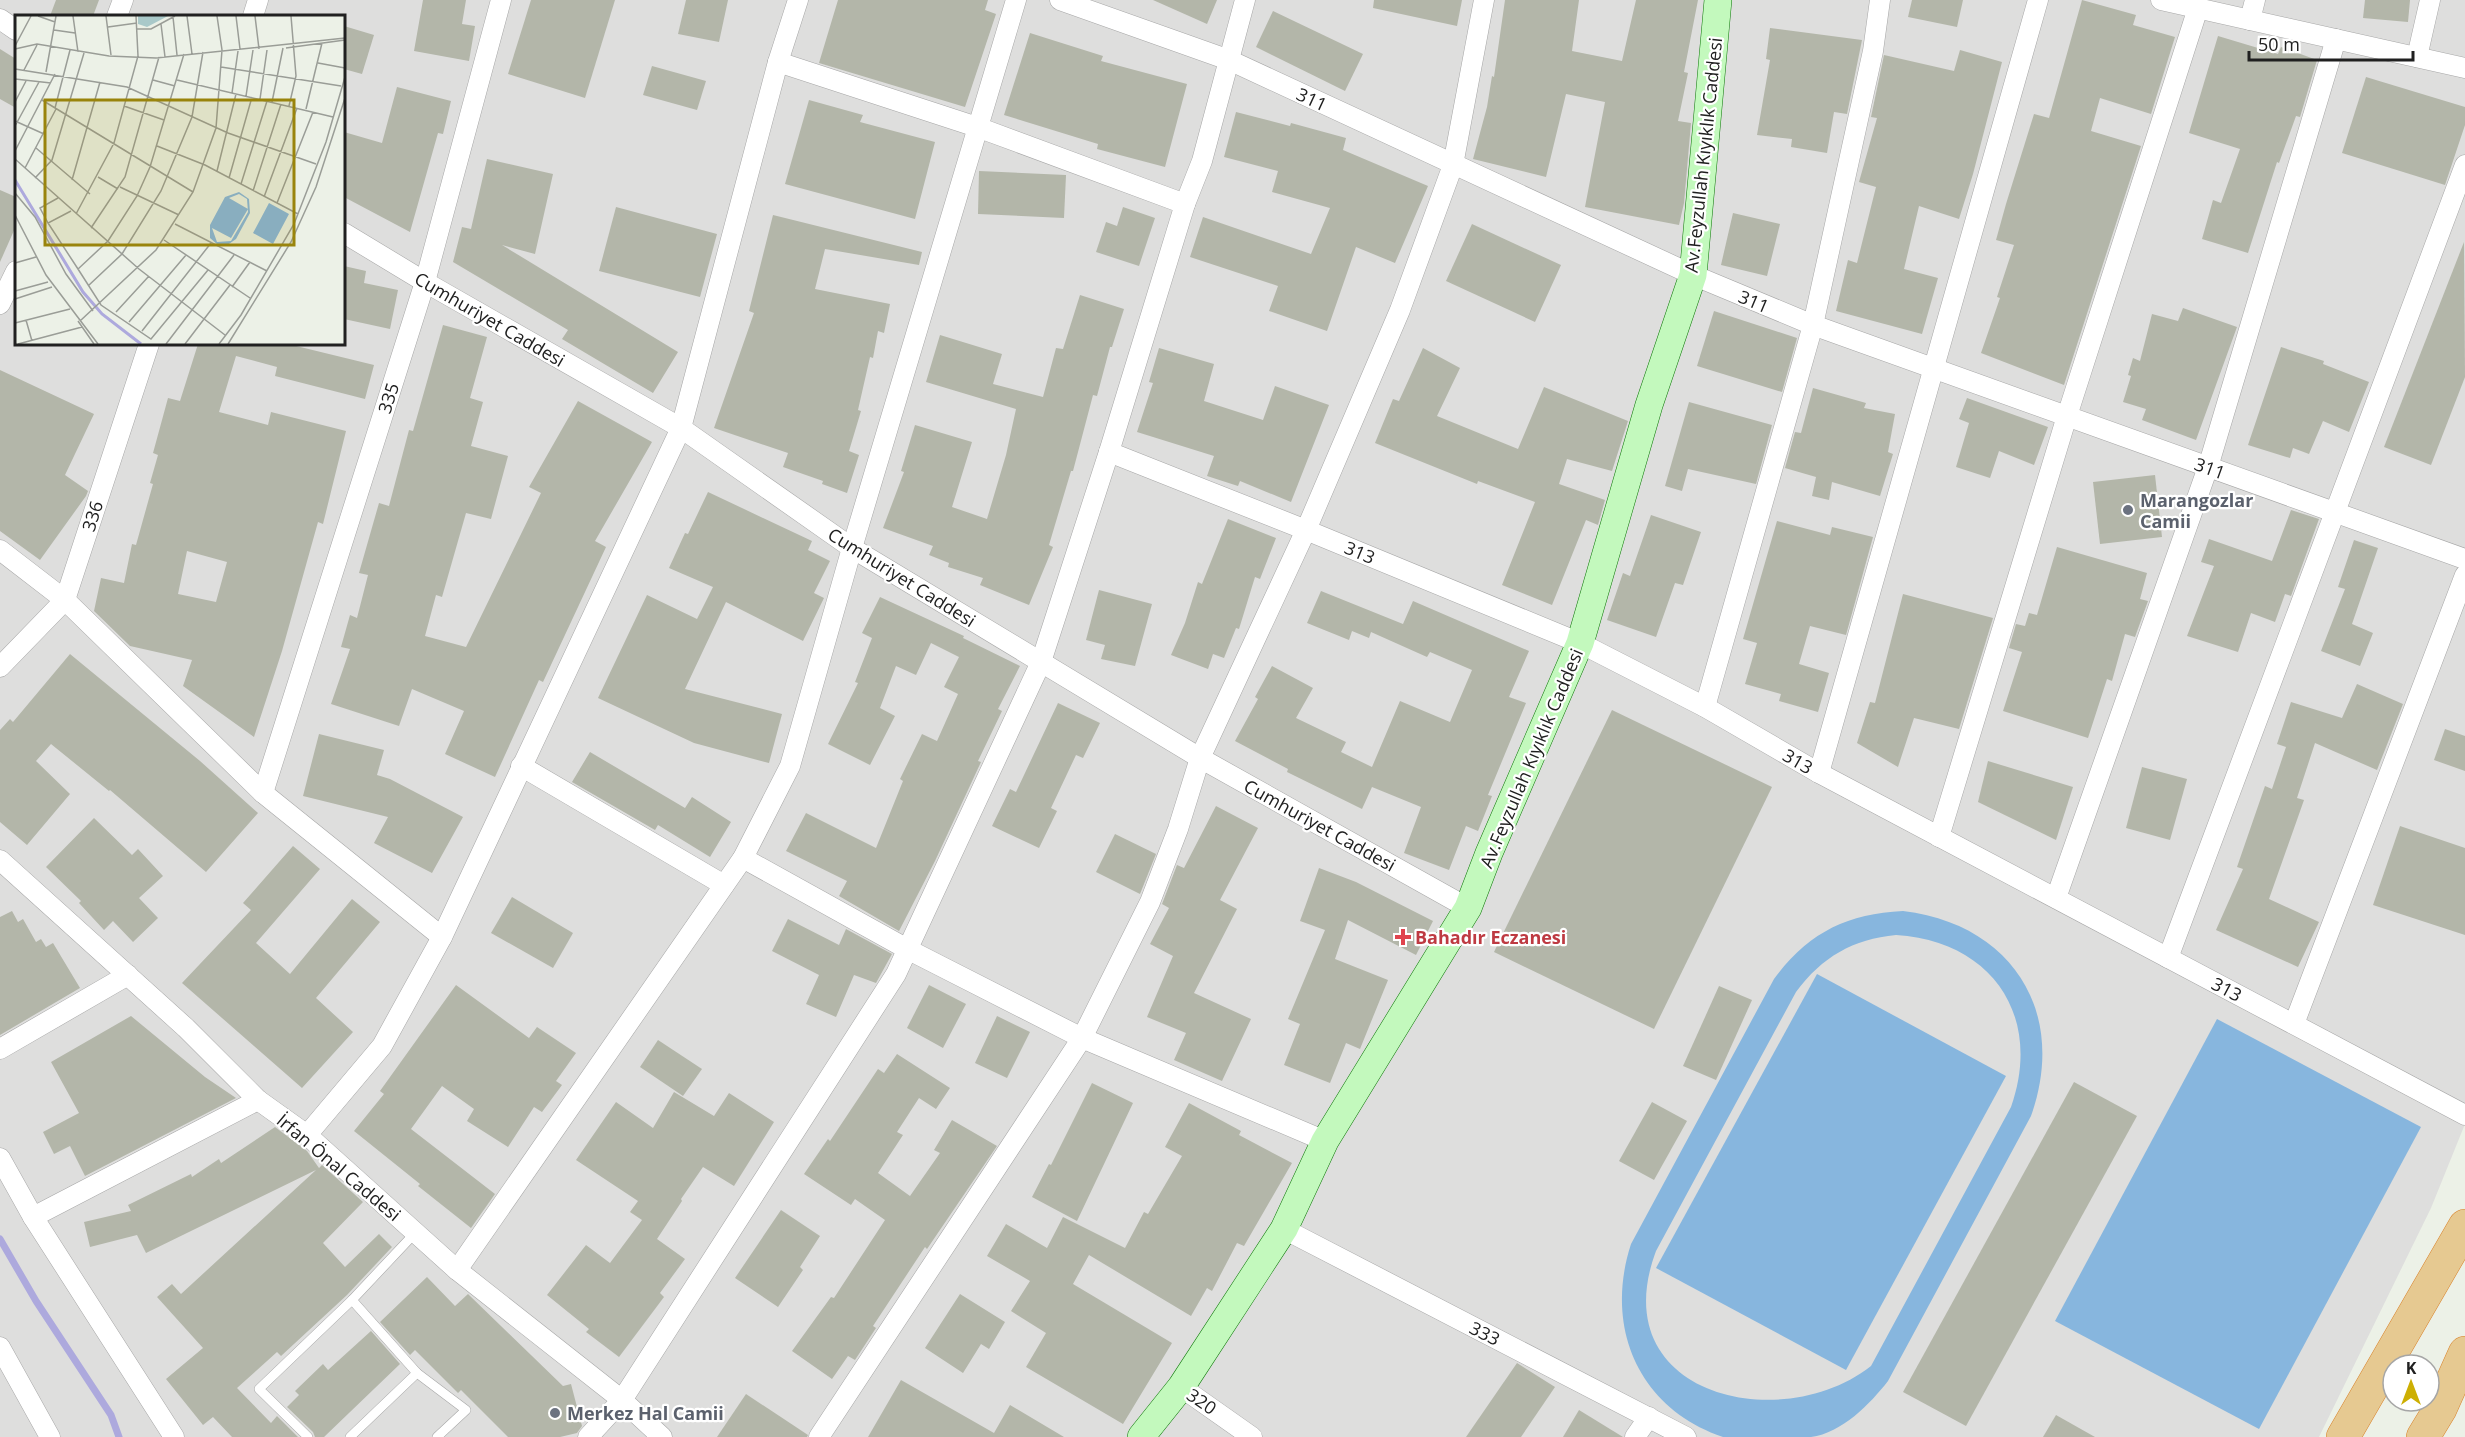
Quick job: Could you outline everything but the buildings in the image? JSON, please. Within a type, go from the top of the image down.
[{"type":"highway","points":[[2343,1437],[2465,1226]]},
{"type":"highway","points":[[2423,1437],[2440,1409],[2465,1353]]},
{"type":"street","points":[[117,15],[123,0]]},
{"type":"street","points":[[253,15],[258,0]]},
{"type":"street","name":"335","points":[[263,793],[424,282],[501,0]]},
{"type":"street","points":[[307,1135],[382,1046],[442,937],[681,428],[778,62],[798,0]]},
{"type":"street","points":[[457,1270],[743,858],[790,766],[852,548],[1016,0]]},
{"type":"street","name":"311","points":[[1060,0],[1228,60],[1693,275],[1813,325],[2465,559]]},
{"type":"street","points":[[588,1437],[622,1400],[890,984],[909,950],[1041,662],[1109,452],[1185,204],[1202,161],[1245,0]]},
{"type":"street","points":[[819,1437],[1082,1038],[1150,902],[1178,829],[1200,758],[1306,530],[1400,310],[1453,165],[1484,0]]},
{"type":"street","name":"Av.Feyzullah Kıyıklık Caddesi","points":[[1141,1437],[1181,1387],[1284,1229],[1326,1141],[1468,908],[1580,643],[1648,405],[1693,275],[1718,0]]},
{"type":"street","points":[[1705,707],[1813,325],[1874,51],[1880,0]]},
{"type":"street","points":[[1819,773],[2038,0]]},
{"type":"street","points":[[2161,0],[2465,68]]},
{"type":"street","points":[[2250,20],[2255,0]]},
{"type":"street","points":[[2417,57],[2430,0]]},
{"type":"street","points":[[1939,837],[2067,416],[2198,8]]},
{"type":"street","points":[[0,20],[15,29]]},
{"type":"street","points":[[2056,898],[2208,467],[2336,39]]},
{"type":"street","points":[[778,62],[977,127],[1185,204]]},
{"type":"street","points":[[2168,958],[2465,165]]},
{"type":"street","name":"Cumhuriyet Caddesi","points":[[345,234],[424,282],[681,428],[852,548],[1200,758],[1468,908]]},
{"type":"street","points":[[0,304],[15,272]]},
{"type":"street","name":"336","points":[[0,667],[64,600],[149,345]]},
{"type":"street","name":"313","points":[[1109,452],[1580,643],[1705,707],[1819,773],[2465,1115]]},
{"type":"street","points":[[0,550],[64,600],[263,793],[442,937]]},
{"type":"street","points":[[2294,1024],[2465,575]]},
{"type":"street","points":[[521,766],[724,885]]},
{"type":"street","points":[[743,858],[909,950],[1082,1038],[1326,1141]]},
{"type":"street","name":"İrfan Önal Caddesi","points":[[0,860],[186,1028],[258,1100],[307,1135],[457,1270],[622,1400],[662,1437]]},
{"type":"street","points":[[0,1049],[128,975]]},
{"type":"street","points":[[33,1217],[258,1100]]},
{"type":"street","points":[[0,1158],[33,1217],[174,1437]]},
{"type":"street","name":"333","points":[[1284,1229],[1686,1437]]},
{"type":"street","points":[[0,1347],[50,1437]]},
{"type":"street","name":"320","points":[[1181,1387],[1252,1437]]},
{"type":"street","points":[[1635,1437],[1648,1417]]},
{"type":"lane","points":[[308,1437],[259,1389],[352,1300],[416,1233]]},
{"type":"lane","points":[[352,1300],[417,1373],[466,1410],[437,1437]]},
{"type":"lane","points":[[350,1437],[417,1373]]},
{"type":"shaded area","points":[[0,0],[2465,0],[2465,1124],[2431,1208],[2319,1437],[0,1437]]},
{"type":"shaded area","points":[[1903,911],[1941,919],[1974,934],[2001,954],[2022,979],[2036,1009],[2042,1042],[2041,1078],[2031,1116],[1888,1381],[1873,1399],[1844,1424],[1834,1430],[1811,1437],[1723,1437],[1694,1424],[1669,1406],[1649,1385],[1635,1361],[1626,1334],[1622,1305],[1624,1275],[1631,1244],[1774,979],[1800,949],[1815,938],[1846,922],[1882,913]],"holes":[[[1896,935],[1930,940],[1959,952],[1983,968],[2002,989],[2014,1014],[2020,1043],[2019,1074],[2011,1107],[1871,1366],[1834,1387],[1792,1398],[1749,1399],[1709,1389],[1677,1369],[1654,1340],[1646,1300],[1656,1251],[1796,992],[1806,980],[1840,952],[1866,941]]]},
{"type":"shaded area","points":[[1817,974],[2006,1076],[1846,1370],[1656,1268]]},
{"type":"shaded area","points":[[2217,1019],[2421,1127],[2259,1429],[2055,1321]]},
{"type":"waterway","points":[[0,1239],[36,1301],[111,1415],[119,1437]]},
{"type":"place","name":"Marangozlar Camii","points":[[2128,510]]},
{"type":"place","name":"Bahadır Eczanesi","points":[[1403,937]]},
{"type":"place","name":"Merkez Hal Camii","points":[[555,1413]]}]
